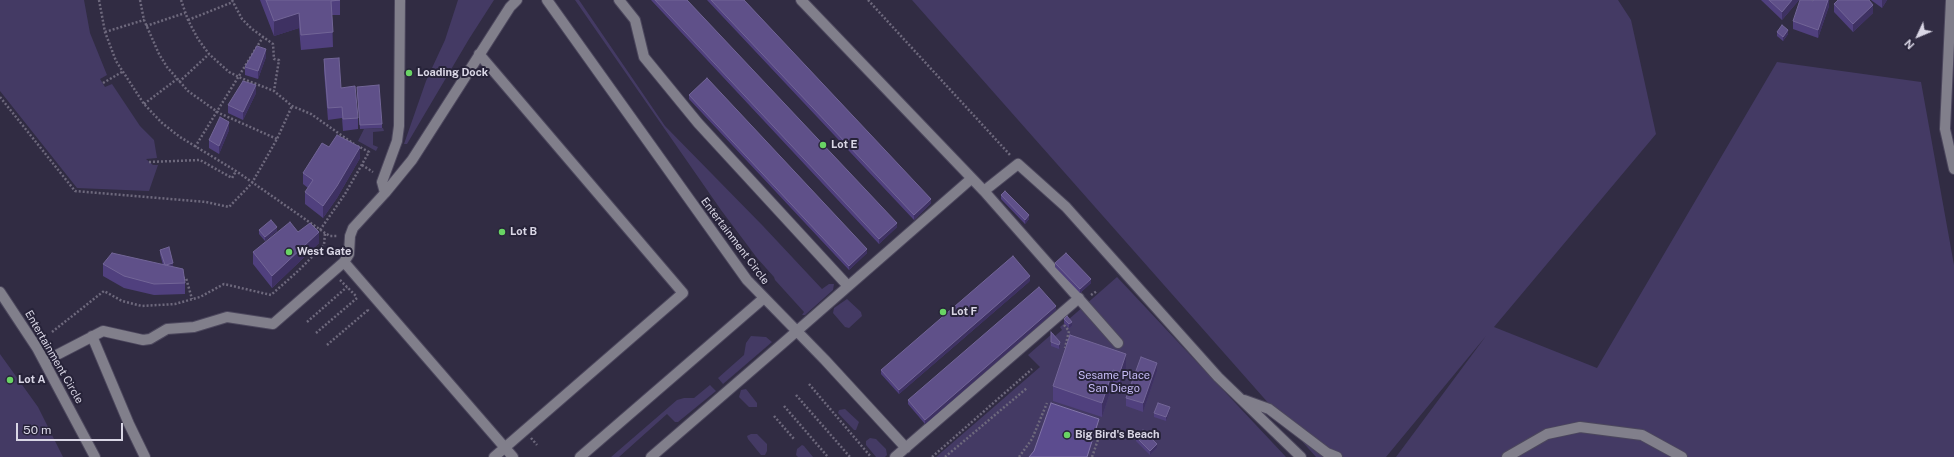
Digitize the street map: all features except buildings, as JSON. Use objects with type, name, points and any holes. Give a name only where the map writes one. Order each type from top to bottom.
[{"type":"street","points":[[386,193],[382,182],[398,141],[400,0]]},
{"type":"street","points":[[45,361],[92,336],[106,331],[147,339],[167,329],[194,327],[227,317],[273,324],[344,262],[348,254],[350,236],[353,228],[386,193],[418,150],[510,7],[517,0]]},
{"type":"street","name":"Entertainment Circle","points":[[547,0],[728,255],[764,298],[580,457]]},
{"type":"street","points":[[619,0],[635,20],[644,57],[698,123],[848,286]]},
{"type":"street","points":[[802,0],[984,191],[1118,343]]},
{"type":"street","points":[[1950,0],[1945,129],[1954,169]]},
{"type":"street","points":[[479,54],[682,293],[494,457]]},
{"type":"street","points":[[984,191],[1018,164],[1066,207],[1218,377],[1301,457]]},
{"type":"street","points":[[651,457],[971,179]]},
{"type":"street","points":[[344,262],[513,457]]},
{"type":"street","name":"Entertainment Circle","points":[[0,292],[45,361],[95,457]]},
{"type":"street","points":[[764,298],[825,360],[906,448]]},
{"type":"street","points":[[895,457],[1079,298]]},
{"type":"street","points":[[92,336],[129,424],[145,457]]},
{"type":"street","points":[[1239,398],[1269,409],[1327,453],[1337,457]]},
{"type":"street","points":[[1507,457],[1548,434],[1580,427],[1642,435],[1682,457]]},
{"type":"path","points":[[99,0],[105,32],[122,72],[144,104],[162,123],[195,147],[236,171],[320,230],[330,236],[337,236]]},
{"type":"path","points":[[140,0],[146,26],[159,54],[179,82],[215,111],[277,139]]},
{"type":"path","points":[[181,0],[188,20],[209,54],[237,77],[274,91],[292,106],[311,114],[369,152],[345,194],[320,230]]},
{"type":"path","points":[[868,0],[1018,164]]},
{"type":"path","points":[[188,20],[232,1],[242,19],[273,44],[274,60],[279,60],[274,91]]},
{"type":"path","points":[[146,26],[185,13]]},
{"type":"path","points":[[105,32],[144,20]]},
{"type":"path","points":[[195,147],[215,111],[263,37]]},
{"type":"path","points":[[179,82],[209,54]]},
{"type":"path","points":[[103,83],[122,72]]},
{"type":"path","points":[[144,104],[177,79]]},
{"type":"path","points":[[0,97],[74,191],[199,201],[230,207],[252,183],[277,139],[292,106]]},
{"type":"path","points":[[149,162],[200,160],[232,178],[236,171]]},
{"type":"path","points":[[362,165],[374,172]]},
{"type":"path","points":[[52,332],[104,291],[122,301],[142,306],[175,304],[200,297],[224,284],[270,295],[324,245],[325,233]]},
{"type":"path","points":[[176,276],[186,278],[192,299]]},
{"type":"path","points":[[329,276],[342,280],[361,302]]},
{"type":"path","points":[[307,322],[347,287]]},
{"type":"path","points":[[316,333],[357,298]]},
{"type":"path","points":[[327,345],[368,310],[364,306]]},
{"type":"path","points":[[1057,318],[1069,331],[1065,348]]},
{"type":"path","points":[[932,457],[1032,369]]},
{"type":"path","points":[[809,384],[871,457]]},
{"type":"path","points":[[945,457],[1027,388]]},
{"type":"path","points":[[796,395],[850,457]]},
{"type":"path","points":[[1018,457],[1032,439],[1047,403]]},
{"type":"path","points":[[784,406],[828,457]]},
{"type":"path","points":[[774,416],[794,439]]},
{"type":"path","points":[[1092,457],[1100,434]]},
{"type":"path","points":[[530,437],[537,446]]},
{"type":"green space","points":[[0,0],[84,0],[90,33],[107,75],[100,79],[105,87],[112,84],[140,126],[154,140],[157,158],[146,159],[153,165],[158,165],[149,191],[77,188],[0,91]]},
{"type":"green space","points":[[458,0],[494,0],[469,39],[407,144],[404,144],[426,81],[445,40]]},
{"type":"green space","points":[[575,0],[579,0],[665,126],[763,226],[822,289],[829,284],[834,284],[833,290],[805,315],[802,315],[804,312],[757,258],[721,210]]},
{"type":"green space","points":[[912,0],[1618,0],[1631,20],[1656,134],[1494,327],[1597,368],[1777,62],[1921,82],[1954,265],[1954,457],[1396,457],[1486,336],[1386,457],[1316,457]]},
{"type":"green space","points":[[383,128],[384,131],[373,132],[373,145],[378,147],[376,151],[358,141],[364,129]]},
{"type":"green space","name":"Sesame Place San Diego","points":[[1117,277],[1286,457],[936,457],[1040,367],[1028,355],[1053,333],[1055,336],[1062,330],[1060,327]]},
{"type":"green space","points":[[847,299],[861,312],[862,316],[849,328],[845,327],[833,313],[834,308]]},
{"type":"green space","points":[[751,336],[766,337],[772,342],[723,384],[718,378],[744,355],[746,343]]},
{"type":"green space","name":"Lot A","points":[[0,354],[38,407],[63,457],[0,457]]},
{"type":"green space","points":[[710,385],[716,391],[678,422],[675,422],[667,414],[619,457],[611,457],[677,400],[694,398]]},
{"type":"green space","points":[[746,389],[757,403],[757,407],[749,407],[739,397],[741,390]]},
{"type":"green space","points":[[845,409],[859,422],[856,430],[854,430],[838,413],[839,410]]},
{"type":"green space","points":[[757,434],[767,444],[767,451],[765,455],[761,455],[748,439],[747,436]]},
{"type":"green space","points":[[870,438],[876,439],[886,449],[887,455],[885,457],[876,457],[866,445],[866,441]]},
{"type":"green space","points":[[802,445],[813,457],[798,457],[796,455],[797,449]]},
{"type":"shaded area","name":"Big Bird's Beach","points":[[1051,403],[1099,419],[1087,457],[1029,457],[1034,451]]},
{"type":"place","name":"Loading Dock","points":[[409,73]]},
{"type":"place","name":"Lot E","points":[[823,145]]},
{"type":"place","name":"Lot B","points":[[502,232]]},
{"type":"place","name":"West Gate","points":[[289,252]]},
{"type":"place","name":"Lot F","points":[[943,312]]},
{"type":"place","name":"Lot A","points":[[10,380]]},
{"type":"place","name":"Big Bird's Beach","points":[[1067,435]]}]
